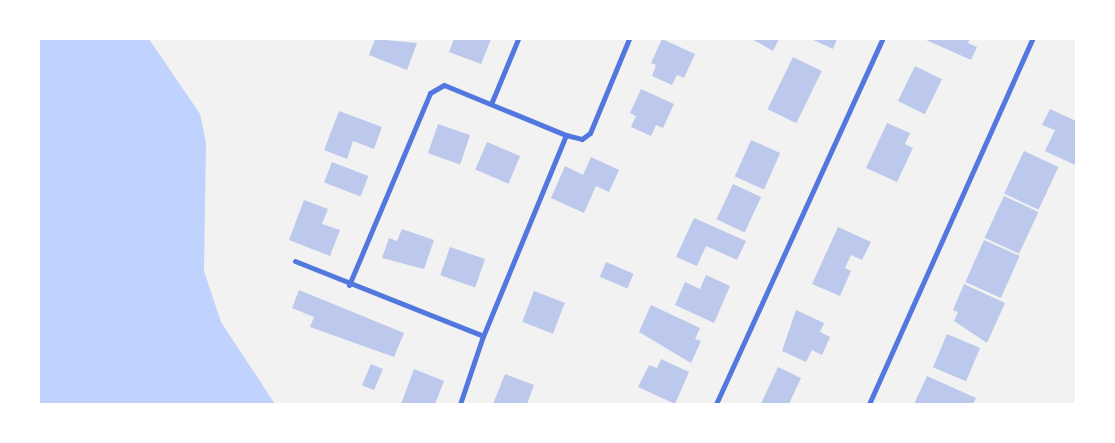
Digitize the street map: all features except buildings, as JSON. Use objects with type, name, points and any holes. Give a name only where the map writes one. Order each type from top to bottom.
[{"type":"street","points":[[491,104],[518,39]]},
{"type":"street","points":[[350,284],[430,93],[444,85],[566,135],[582,139],[590,133],[629,39]]},
{"type":"street","points":[[716,404],[882,39]]},
{"type":"street","points":[[869,404],[1032,39]]},
{"type":"street","points":[[460,404],[483,336],[566,135]]},
{"type":"street","points":[[295,261],[483,336]]},
{"type":"water","points":[[39,39],[149,39],[200,114],[206,142],[204,271],[221,322],[275,404],[39,404]]}]
